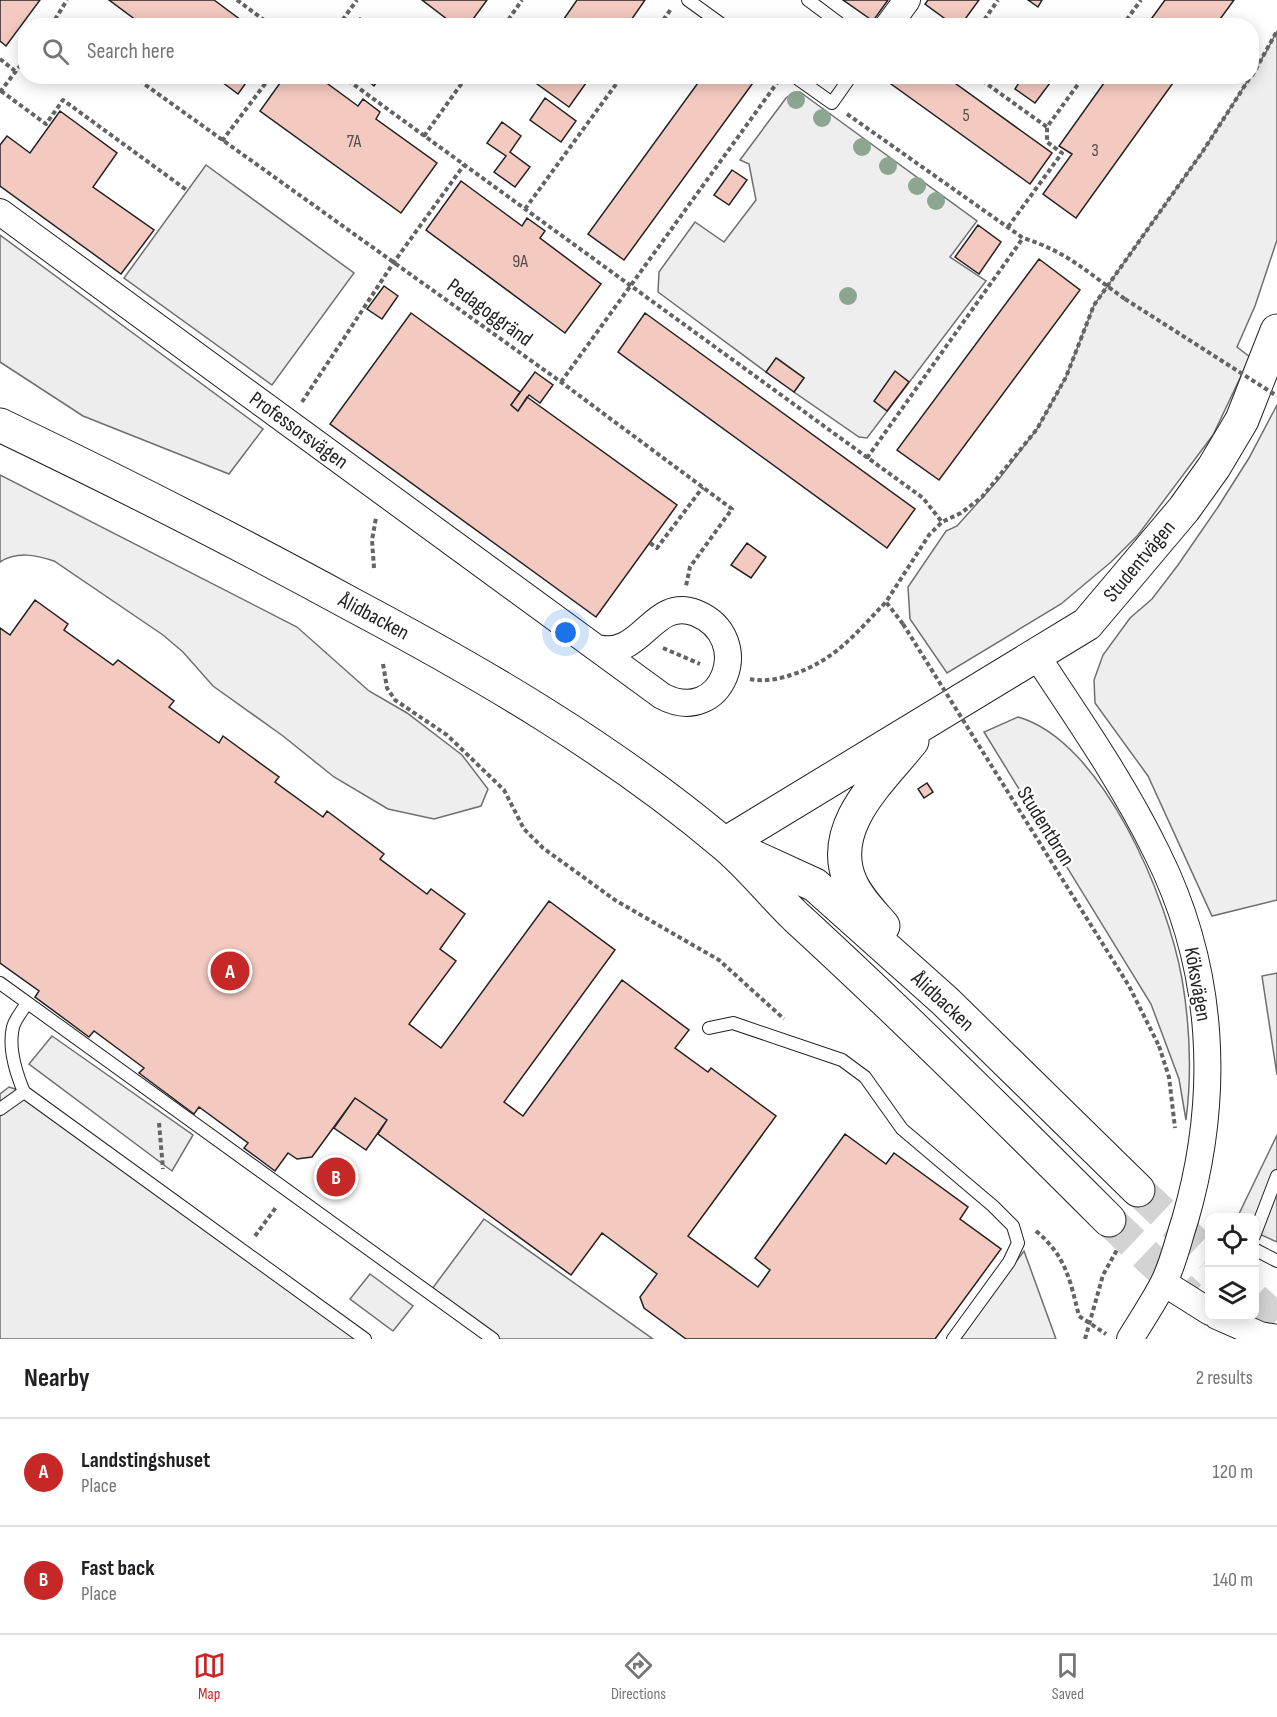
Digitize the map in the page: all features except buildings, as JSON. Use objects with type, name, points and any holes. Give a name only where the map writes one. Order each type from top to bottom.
[{"type":"main road","name":"Studentvägen","points":[[725,844],[1087,624],[1184,508],[1214,467],[1242,420],[1277,331]]},
{"type":"main road","name":"Ålidbacken","points":[[0,425],[264,556],[426,644],[557,722],[725,844],[787,908],[924,1034],[1109,1220]]},
{"type":"main road","name":"Studentvägen","points":[[926,723],[856,812],[847,829],[845,863],[849,881],[860,898],[945,1001]]},
{"type":"main road","name":"Ålidbacken","points":[[725,844],[815,885],[945,1001],[1138,1190]]},
{"type":"street","points":[[894,18],[907,0]]},
{"type":"street","name":"Professorsvägen","points":[[0,212],[662,696],[678,702],[697,702],[714,693],[726,674]]},
{"type":"street","points":[[598,648],[610,651],[621,649],[662,616],[683,610],[703,617],[724,639],[729,655],[726,674]]},
{"type":"street","name":"Köksvägen","points":[[1036,655],[1117,777],[1153,845],[1186,923],[1205,999],[1207,1091],[1204,1129],[1193,1193],[1164,1283],[1120,1338]]},
{"type":"street","points":[[1164,1283],[1205,1309]]},
{"type":"street","points":[[1227,1321],[1260,1335],[1277,1338]]},
{"type":"lane","points":[[688,0],[713,18]]},
{"type":"lane","points":[[808,0],[832,18]]},
{"type":"lane","points":[[805,84],[832,103],[845,84]]},
{"type":"lane","points":[[0,983],[493,1339]]},
{"type":"lane","points":[[27,1003],[13,1027],[12,1046],[16,1073],[24,1092],[365,1339]]},
{"type":"lane","points":[[709,1028],[733,1023],[760,1030],[823,1055],[842,1060],[865,1077],[902,1129],[993,1206],[1013,1226],[1018,1244],[1009,1262],[953,1339]]},
{"type":"lane","points":[[0,1109],[24,1092]]},
{"type":"lane","points":[[1259,1223],[1277,1176]]},
{"type":"lane","points":[[1259,1252],[1277,1261]]},
{"type":"path","points":[[56,18],[67,0]]},
{"type":"path","points":[[237,0],[261,18]]},
{"type":"path","points":[[344,18],[357,0]]},
{"type":"path","points":[[510,18],[522,0]]},
{"type":"path","points":[[665,18],[678,0]]},
{"type":"path","points":[[986,18],[998,0]]},
{"type":"path","points":[[1128,18],[1141,0]]},
{"type":"path","points":[[1259,62],[1277,31]]},
{"type":"path","points":[[0,59],[15,71]]},
{"type":"path","points":[[18,67],[1,92],[46,124],[63,100],[188,190]]},
{"type":"path","name":"Pedagoggränd","points":[[144,84],[561,382],[732,509],[690,567],[683,610]]},
{"type":"path","points":[[222,141],[265,84]]},
{"type":"path","points":[[353,84],[923,498],[942,522]]},
{"type":"path","points":[[424,136],[461,84]]},
{"type":"path","points":[[525,209],[616,84]]},
{"type":"path","points":[[561,382],[776,84]]},
{"type":"path","points":[[987,84],[1047,127]]},
{"type":"path","points":[[1008,227],[1062,153],[1047,142],[1047,127],[1078,84]]},
{"type":"path","points":[[638,637],[726,674],[756,681],[783,678],[807,670],[830,658],[851,641],[886,602],[929,535],[942,522],[962,513],[982,497],[1037,429],[1059,393],[1085,324],[1106,286],[1203,151],[1246,84]]},
{"type":"path","points":[[832,103],[1023,238],[1053,247],[1080,264],[1125,299],[1277,396]]},
{"type":"path","points":[[290,424],[304,396],[394,262],[464,165]]},
{"type":"path","points":[[867,458],[1023,238]]},
{"type":"path","points":[[650,543],[657,548],[703,487]]},
{"type":"path","points":[[374,568],[372,540],[382,490]]},
{"type":"path","name":"Studentbron","points":[[886,602],[903,624],[1129,986],[1159,1046]]},
{"type":"path","points":[[383,664],[387,688],[395,700],[447,735],[504,790],[524,829],[543,848],[615,900],[719,960],[823,1055]]},
{"type":"path","points":[[157,1096],[165,1194]]},
{"type":"path","points":[[244,1251],[287,1191]]},
{"type":"path","points":[[1013,1226],[1037,1231],[1057,1251],[1065,1265],[1079,1316],[1091,1326],[1120,1338]]},
{"type":"path","points":[[1085,1339],[1091,1326]]},
{"type":"shaded area","points":[[1277,31],[1277,240],[1255,306],[1237,347],[1250,357],[1213,435],[1138,535],[1111,562],[1061,604],[947,673],[910,619],[908,587],[946,531],[957,526],[999,479],[1037,429],[1066,377],[1094,305],[1203,151],[1246,84],[1259,84],[1259,63]]},
{"type":"shaded area","points":[[800,92],[977,221],[950,257],[986,281],[867,438],[859,437],[794,392],[804,378],[777,358],[766,372],[658,292],[659,272],[695,222],[724,242],[756,200],[749,164],[740,160],[786,98],[793,93]]},
{"type":"shaded area","points":[[206,165],[354,273],[272,385],[124,278]]},
{"type":"shaded area","points":[[0,235],[263,429],[229,474],[83,416],[0,362]]},
{"type":"shaded area","points":[[1277,405],[1277,900],[1212,916],[1148,776],[1095,703],[1094,680],[1103,655],[1130,618],[1152,599],[1218,507],[1249,458]]},
{"type":"shaded area","points":[[0,475],[297,627],[369,691],[407,713],[462,755],[488,789],[481,806],[434,819],[388,809],[334,777],[283,736],[213,686],[183,652],[163,635],[54,561],[20,555],[0,562]]},
{"type":"shaded area","points":[[1018,717],[1049,732],[1078,757],[1104,789],[1127,827],[1146,867],[1162,908],[1182,979],[1189,1050],[1186,1120],[1179,1079],[1151,1004],[984,732]]},
{"type":"shaded area","points":[[1277,973],[1277,1075],[1262,976]]},
{"type":"shaded area","points":[[52,1036],[193,1135],[172,1171],[29,1064]]},
{"type":"shaded area","points":[[9,1087],[24,1092],[365,1339],[0,1339],[0,1094]]},
{"type":"shaded area","points":[[1277,1135],[1277,1242],[1259,1234],[1259,1213],[1239,1213]]},
{"type":"shaded area","points":[[484,1219],[653,1339],[493,1339],[429,1293]]},
{"type":"shaded area","points":[[1024,1251],[1056,1339],[958,1339]]},
{"type":"shaded area","points":[[370,1274],[413,1306],[393,1331],[350,1299]]},
{"type":"tunnel","points":[[1138,1190],[1205,1252]]},
{"type":"tunnel","points":[[1109,1220],[1190,1297]]},
{"type":"tunnel","points":[[1259,1304],[1277,1320]]},
{"type":"place","name":"Landstingshuset","points":[[230,971]]},
{"type":"place","name":"Fast back","points":[[336,1177]]}]
